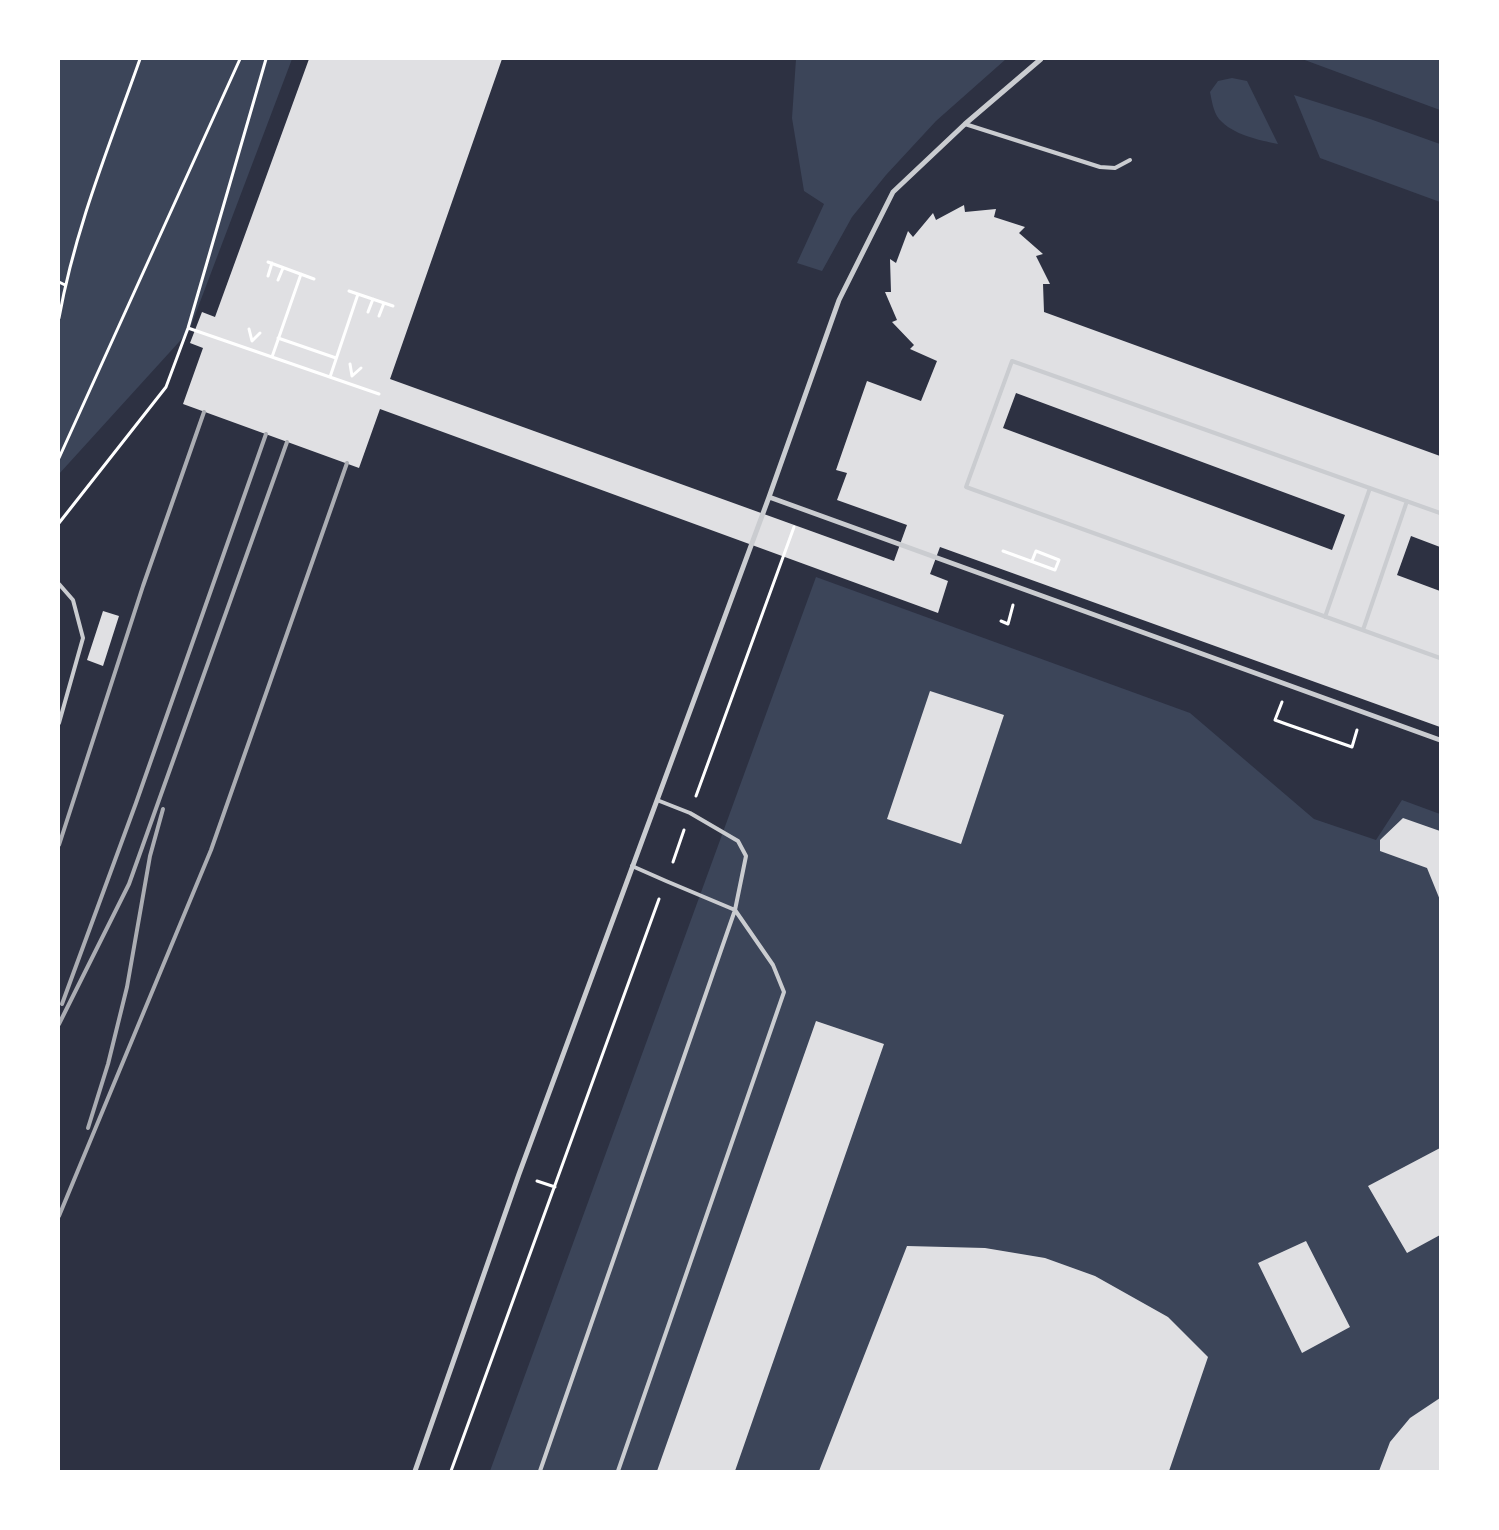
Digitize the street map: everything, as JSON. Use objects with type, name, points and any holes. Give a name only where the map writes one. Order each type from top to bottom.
[{"type":"street","points":[[414,1471],[519,1174],[769,497],[839,300],[893,192],[965,124],[1041,59]]},
{"type":"street","points":[[769,497],[1440,740]]},
{"type":"lane","points":[[965,124],[1100,166],[1115,168],[1130,160]]},
{"type":"lane","points":[[1440,513],[1012,360],[966,487],[1440,658]]},
{"type":"lane","points":[[1325,617],[1370,488]]},
{"type":"lane","points":[[1363,630],[1407,501]]},
{"type":"lane","points":[[59,584],[72,600],[83,638],[59,723]]},
{"type":"lane","points":[[540,1471],[735,910],[746,856],[738,841],[690,813],[657,800]]},
{"type":"lane","points":[[618,1471],[784,992],[772,965],[735,910],[632,866]]},
{"type":"path","points":[[59,318],[65,285],[90,197],[140,59]]},
{"type":"path","points":[[59,458],[240,59]]},
{"type":"path","points":[[59,524],[166,387],[188,328],[266,59]]},
{"type":"path","points":[[268,276],[270,263],[314,279]]},
{"type":"path","points":[[278,280],[283,268]]},
{"type":"path","points":[[272,357],[301,274]]},
{"type":"path","points":[[59,282],[65,285]]},
{"type":"path","points":[[349,290],[393,306]]},
{"type":"path","points":[[330,377],[358,294]]},
{"type":"path","points":[[368,312],[373,299]]},
{"type":"path","points":[[380,316],[384,303]]},
{"type":"path","points":[[188,328],[380,394]]},
{"type":"path","points":[[249,329],[252,340]]},
{"type":"path","points":[[248,350],[252,340],[260,333]]},
{"type":"path","points":[[278,338],[336,358]]},
{"type":"path","points":[[350,364],[352,376]]},
{"type":"path","points":[[349,384],[352,376],[361,368]]},
{"type":"path","points":[[451,1471],[800,508]]},
{"type":"path","points":[[1003,551],[1055,570],[1059,560],[1036,551],[1032,561]]},
{"type":"path","points":[[1286,724],[1343,744]]},
{"type":"shaded area","points":[[59,59],[292,59],[189,331],[59,474]]},
{"type":"shaded area","points":[[796,59],[1006,59],[936,121],[886,175],[852,217],[822,271],[797,263],[824,204],[804,191],[792,118]]},
{"type":"shaded area","points":[[1302,59],[1440,59],[1440,110]]},
{"type":"shaded area","points":[[1232,78],[1247,81],[1278,144],[1239,133],[1219,119],[1214,109],[1210,92],[1218,81]]},
{"type":"shaded area","points":[[1294,95],[1440,144],[1440,202],[1320,158]]},
{"type":"shaded area","points":[[816,577],[1190,713],[1314,819],[1376,840],[1402,800],[1440,814],[1440,1471],[490,1471]]},
{"type":"building","points":[[309,59],[502,59],[390,379],[894,561],[907,525],[837,500],[847,473],[836,470],[867,381],[921,401],[937,361],[910,349],[914,345],[892,322],[897,320],[885,292],[891,292],[890,259],[896,263],[908,231],[913,237],[933,213],[936,220],[964,205],[965,212],[996,209],[994,217],[1025,227],[1019,233],[1043,254],[1036,256],[1050,284],[1043,284],[1044,312],[1440,456],[1440,547],[1411,536],[1397,575],[1440,591],[1440,727],[940,547],[930,574],[948,581],[938,613],[380,409],[359,468],[183,404],[203,348],[190,343],[202,312],[215,317]],"holes":[[[1016,393],[1345,515],[1332,550],[1003,428]]]},
{"type":"building","points":[[103,611],[119,616],[103,666],[87,660]]},
{"type":"building","points":[[930,691],[1004,715],[961,844],[887,819]]},
{"type":"building","points":[[1403,818],[1440,831],[1440,900],[1427,868],[1380,851],[1380,840]]},
{"type":"building","points":[[816,1021],[884,1044],[735,1471],[657,1471]]},
{"type":"building","points":[[1440,1148],[1440,1235],[1407,1253],[1368,1186]]},
{"type":"building","points":[[1306,1241],[1350,1327],[1302,1353],[1258,1263]]},
{"type":"building","points":[[907,1246],[985,1248],[1045,1258],[1095,1276],[1168,1317],[1208,1357],[1169,1471],[819,1471]]},
{"type":"building","points":[[1440,1398],[1440,1471],[1379,1471],[1390,1442],[1410,1418]]},
{"type":"railway","points":[[59,845],[143,586],[204,412]]},
{"type":"railway","points":[[62,1004],[136,803],[266,434]]},
{"type":"railway","points":[[59,1024],[129,884],[287,442]]},
{"type":"railway","points":[[59,1216],[211,850],[347,463]]},
{"type":"railway","points":[[88,1128],[108,1064],[127,987],[150,856],[163,809]]}]
